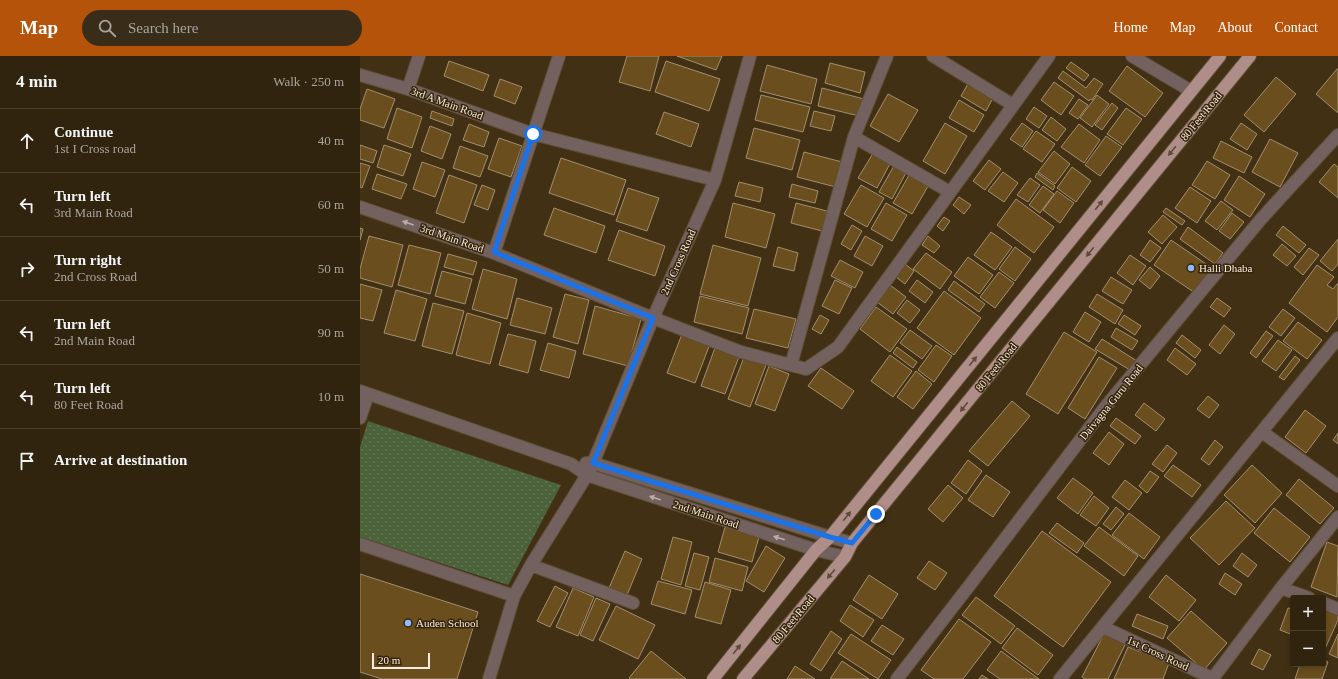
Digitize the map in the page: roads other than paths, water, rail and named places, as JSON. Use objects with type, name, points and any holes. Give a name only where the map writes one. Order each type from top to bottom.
[{"type":"main road","name":"80 Feet Road","points":[[713,679],[816,550],[830,537],[1220,56]]},
{"type":"main road","name":"80 Feet Road","points":[[743,679],[845,557],[852,543],[1250,56]]},
{"type":"street","points":[[408,89],[419,56]]},
{"type":"street","points":[[494,252],[558,56]]},
{"type":"street","name":"2nd Cross Road","points":[[514,596],[531,565],[593,463],[653,318],[714,180],[750,56]]},
{"type":"street","points":[[792,365],[854,137],[887,56]]},
{"type":"street","points":[[933,56],[1013,105]]},
{"type":"street","points":[[854,137],[950,192],[1049,56]]},
{"type":"street","points":[[1132,56],[1191,91]]},
{"type":"street","name":"3rd A Main Road","points":[[360,75],[408,89],[533,134],[714,180]]},
{"type":"street","name":"Daivagna Guru Road","points":[[896,679],[1106,406],[1260,219],[1338,135]]},
{"type":"street","name":"3rd Main Road","points":[[360,207],[494,252],[653,318],[741,352],[806,369],[838,347],[950,192]]},
{"type":"street","points":[[1060,679],[1338,338]]},
{"type":"street","points":[[360,418],[364,392]]},
{"type":"street","name":"2nd Main Road","points":[[364,392],[571,464],[587,475],[816,550],[845,557]]},
{"type":"street","points":[[1262,432],[1338,486]]},
{"type":"street","name":"2nd Main Road","points":[[571,464],[593,463],[852,543]]},
{"type":"street","points":[[1214,679],[1281,588],[1338,517]]},
{"type":"street","points":[[360,544],[514,596],[489,679]]},
{"type":"street","points":[[531,565],[633,603]]},
{"type":"street","points":[[1281,588],[1301,595]]},
{"type":"street","points":[[1326,604],[1338,609]]},
{"type":"street","name":"1st Cross Road","points":[[1103,627],[1214,679]]},
{"type":"place","name":"Halli Dhaba","points":[[1191,268]]},
{"type":"place","name":"Auden School","points":[[408,623]]}]
